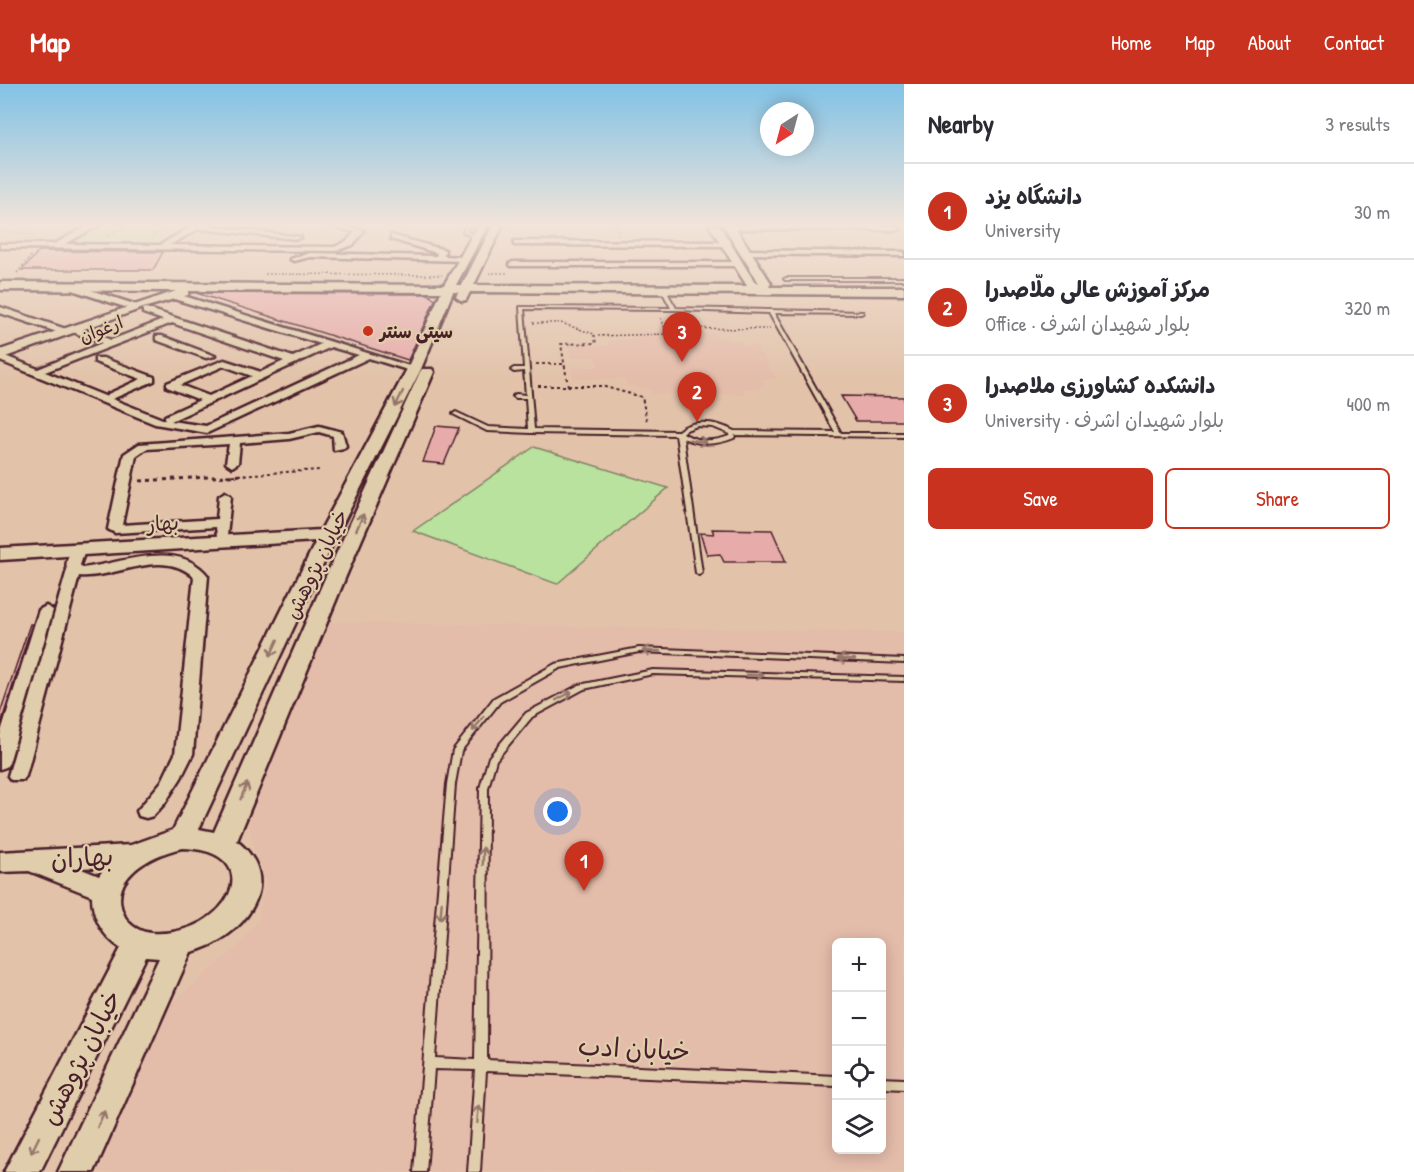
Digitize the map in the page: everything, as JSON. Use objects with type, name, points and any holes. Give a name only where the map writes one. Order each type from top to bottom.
[{"type":"main road","points":[[456,297],[462,276]]},
{"type":"main road","points":[[456,297],[470,276]]},
{"type":"main road","points":[[744,276],[749,283]]},
{"type":"main road","points":[[758,276],[764,286]]},
{"type":"main road","points":[[0,283],[95,284],[456,297],[749,283],[764,286],[814,281],[904,281]]},
{"type":"main road","points":[[95,284],[170,291],[200,288],[390,288],[456,297],[515,288],[663,289],[764,286],[904,291]]},
{"type":"main road","points":[[0,356],[69,330],[140,308],[170,291]]},
{"type":"main road","name":"خیابان پژوهش","points":[[182,838],[328,535],[414,369],[456,297]]},
{"type":"main road","name":"خیابان پژوهش","points":[[222,845],[456,297]]},
{"type":"main road","name":"بهار","points":[[0,554],[78,551],[222,532],[328,535]]},
{"type":"main road","points":[[182,838],[203,839],[222,845],[235,854],[243,867],[247,882],[244,897],[235,913],[220,927],[201,938],[180,945],[151,946],[138,943],[114,927],[106,910],[107,890],[113,877],[135,855],[157,844],[182,838]]},
{"type":"main road","name":"بهاران","points":[[0,861],[135,855]]},
{"type":"main road","points":[[28,860],[107,890]]},
{"type":"main road","name":"خیابان پژوهش","points":[[22,1172],[138,943]]},
{"type":"main road","name":"خیابان پژوهش","points":[[76,1172],[180,945]]},
{"type":"street","points":[[78,289],[292,360]]},
{"type":"street","points":[[170,291],[414,369]]},
{"type":"street","points":[[0,309],[111,343]]},
{"type":"street","name":"ارغوان","points":[[43,369],[171,320]]},
{"type":"street","points":[[183,347],[213,334]]},
{"type":"street","points":[[159,338],[210,356]]},
{"type":"street","points":[[169,418],[331,344]]},
{"type":"street","points":[[30,369],[33,373],[159,422],[180,428],[207,430],[368,355]]},
{"type":"street","points":[[0,356],[30,369],[43,369],[169,418],[180,428]]},
{"type":"street","points":[[99,360],[150,379],[112,396]]},
{"type":"street","points":[[208,399],[171,386],[224,363],[260,375]]},
{"type":"street","points":[[225,496],[222,532],[115,529],[129,457],[138,448],[289,436],[322,429],[338,434],[340,446],[338,448]]},
{"type":"street","points":[[231,469],[235,440]]},
{"type":"street","points":[[16,776],[78,551]]},
{"type":"street","points":[[74,570],[89,572],[156,560],[178,563],[194,569],[201,576],[184,754],[173,781],[163,796],[146,811]]},
{"type":"street","points":[[0,763],[46,610]]},
{"type":"lane","points":[[786,279],[814,281]]},
{"type":"lane","points":[[663,289],[674,309]]},
{"type":"lane","points":[[531,430],[522,308],[713,309],[861,313]]},
{"type":"lane","points":[[771,312],[839,434]]},
{"type":"lane","points":[[514,370],[526,367]]},
{"type":"lane","points":[[516,396],[528,397]]},
{"type":"lane","points":[[456,414],[487,429],[679,433],[689,439],[712,442],[724,441],[732,437],[733,433]]},
{"type":"lane","points":[[679,433],[686,427],[702,425],[717,426],[733,433],[904,435]]},
{"type":"lane","points":[[679,433],[699,573]]},
{"type":"lane","points":[[420,1172],[451,784],[457,750],[497,700],[558,666],[639,651],[904,661]]},
{"type":"lane","points":[[474,1172],[481,1063],[484,788],[492,759],[529,715],[582,687],[653,672],[904,679]]},
{"type":"lane","name":"خیابان ادب","points":[[428,1063],[481,1063],[832,1081]]},
{"type":"lane","points":[[886,1083],[904,1084]]},
{"type":"path","points":[[523,323],[561,323],[594,334],[667,334],[657,309]]},
{"type":"path","points":[[665,328],[781,329]]},
{"type":"path","points":[[568,386],[561,344],[596,343],[594,334]]},
{"type":"path","points":[[526,367],[564,364]]},
{"type":"path","points":[[528,386],[601,386],[642,397],[650,433]]},
{"type":"path","points":[[692,397],[702,425]]},
{"type":"path","points":[[124,482],[231,469],[320,470]]},
{"type":"path","points":[[225,496],[231,469]]},
{"type":"shaded area","points":[[660,331],[715,334],[717,338],[739,341],[743,346],[756,346],[777,379],[761,379],[764,384],[759,389],[744,389],[746,395],[653,394],[652,390],[627,386],[625,379],[573,379],[571,367],[599,367],[596,357],[571,357],[569,346],[610,346],[609,341],[637,338],[636,334],[661,334]]},
{"type":"shaded area","points":[[327,622],[904,632],[904,1172],[85,1172],[164,1010],[239,945],[257,922],[266,881],[251,839],[249,820],[251,802],[268,754]]},
{"type":"green space","points":[[534,447],[668,488],[557,584],[413,531]]},
{"type":"building","name":"سیتی سنتر","points":[[196,293],[428,294],[435,300],[408,360]]},
{"type":"building","points":[[841,396],[904,397],[904,421],[856,421]]},
{"type":"building","points":[[436,426],[459,428],[444,464],[423,462]]},
{"type":"building","points":[[712,529],[772,530],[786,562],[724,562],[720,554],[707,555],[700,533],[714,534]]},
{"type":"building","points":[[30,624],[32,624],[0,727],[0,713]]},
{"type":"place","name":"سیتی سنتر","points":[[368,331]]},
{"type":"place","name":"دانشکده کشاورزی ملاصدرا","points":[[682,362]]},
{"type":"place","name":"مرکز آموزش عالی ملّاصدرا","points":[[697,422]]},
{"type":"place","name":"دانشگاه یزد","points":[[584,891]]}]
